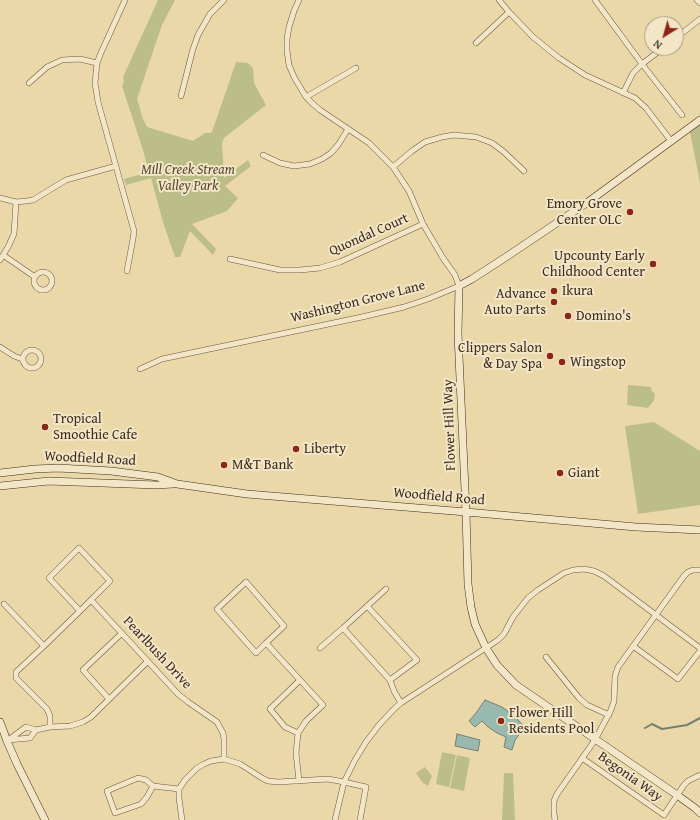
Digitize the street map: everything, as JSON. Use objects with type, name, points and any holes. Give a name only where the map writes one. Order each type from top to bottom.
[{"type":"main road","name":"Washington Grove Lane","points":[[459,286],[506,257],[588,202],[700,120]]},
{"type":"main road","name":"Flower Hill Way","points":[[459,286],[458,334],[468,584],[475,624],[486,648],[497,665],[516,685],[677,795],[700,813]]},
{"type":"main road","name":"Woodfield Road","points":[[0,473],[34,469],[82,469],[158,477],[177,484]]},
{"type":"main road","name":"Woodfield Road","points":[[0,486],[49,481],[156,485],[177,484],[247,494],[636,527],[700,530]]},
{"type":"main road","points":[[0,722],[7,741],[45,820]]},
{"type":"street","points":[[125,0],[97,63],[95,83],[98,102],[134,231],[134,239],[127,271]]},
{"type":"street","points":[[181,96],[198,35],[210,14],[224,0]]},
{"type":"street","points":[[298,0],[289,27],[287,39],[287,51],[294,77],[306,96],[320,110],[369,143],[393,167],[409,191],[423,224],[455,276],[459,286]]},
{"type":"street","points":[[499,0],[533,37],[559,58],[585,74],[635,98],[646,108],[671,141]]},
{"type":"street","points":[[595,0],[682,115]]},
{"type":"street","points":[[697,0],[700,3]]},
{"type":"street","points":[[476,43],[509,12]]},
{"type":"street","points":[[684,32],[700,19]]},
{"type":"street","points":[[624,93],[627,84],[634,74],[642,64],[652,56]]},
{"type":"street","points":[[29,83],[47,67],[62,60],[80,58],[97,63]]},
{"type":"street","points":[[306,96],[356,68]]},
{"type":"street","points":[[263,155],[280,163],[294,166],[310,164],[331,153],[348,129]]},
{"type":"street","points":[[393,167],[425,142],[442,136],[454,135],[476,137],[492,143],[524,171]]},
{"type":"street","points":[[0,198],[16,202],[26,202],[33,200],[66,180],[116,166]]},
{"type":"street","points":[[16,202],[14,234],[2,258],[34,277]]},
{"type":"street","name":"Quondal Court","points":[[230,258],[280,270],[320,268],[340,262],[423,224]]},
{"type":"street","name":"Washington Grove Lane","points":[[140,369],[162,359],[404,307],[459,286]]},
{"type":"street","points":[[0,347],[22,359]]},
{"type":"street","points":[[50,727],[50,716],[47,709],[16,678],[15,675],[16,672],[44,646],[80,611],[110,581],[79,548],[49,578],[80,611]]},
{"type":"street","points":[[335,820],[344,782],[366,742],[379,725],[401,703],[498,640],[504,634],[513,617],[528,598],[564,573],[584,569],[594,571],[604,576],[700,649],[678,680],[634,646]]},
{"type":"street","points":[[555,820],[554,800],[557,794],[595,740],[609,715],[613,705],[616,673],[618,667],[684,576],[693,570],[700,570]]},
{"type":"street","points":[[246,582],[284,626],[266,643],[256,653],[217,609],[246,582]]},
{"type":"street","points":[[320,648],[386,589]]},
{"type":"street","name":"Pearlbush Drive","points":[[91,600],[178,694],[218,722],[224,739],[224,759]]},
{"type":"street","points":[[4,604],[44,646]]},
{"type":"street","points":[[367,606],[417,660],[390,680]]},
{"type":"street","points":[[343,628],[390,680],[401,703]]},
{"type":"street","points":[[109,698],[82,670],[122,633]]},
{"type":"street","points":[[266,643],[323,705],[306,721],[298,733],[296,753],[299,781]]},
{"type":"street","points":[[546,657],[587,705],[609,715]]},
{"type":"street","points":[[7,741],[26,726],[36,730],[50,727],[70,726],[83,722],[91,717],[148,661]]},
{"type":"street","points":[[298,733],[285,727],[270,709],[300,680]]},
{"type":"street","points":[[7,741],[30,738],[36,730]]},
{"type":"street","name":"Begonia Way","points":[[582,758],[664,815],[677,795]]},
{"type":"street","points":[[182,820],[179,789],[185,780],[197,768],[211,761],[224,759],[240,764],[268,781],[278,782],[328,779],[366,787],[360,820]]},
{"type":"street","points":[[677,795],[688,781],[700,775]]},
{"type":"street","points":[[153,786],[147,797],[140,804],[115,813],[107,791],[138,778],[146,780],[153,786],[179,789]]},
{"type":"green space","name":"Mill Creek Stream Valley Park","points":[[158,0],[175,0],[162,25],[137,99],[147,127],[193,141],[205,133],[212,132],[236,62],[248,63],[253,68],[254,83],[266,105],[224,138],[222,143],[224,178],[248,160],[251,166],[225,186],[238,198],[227,211],[192,224],[216,249],[213,255],[190,231],[180,257],[175,257],[163,222],[151,178],[126,185],[124,179],[149,172],[122,86],[124,81],[123,77]]},
{"type":"green space","points":[[700,124],[700,183],[690,132]]},
{"type":"green space","points":[[628,385],[651,387],[652,392],[655,393],[654,400],[648,408],[627,405]]},
{"type":"green space","points":[[654,422],[700,451],[700,505],[638,514],[625,426]]},
{"type":"green space","points":[[442,752],[456,755],[449,787],[436,784]]},
{"type":"green space","points":[[457,755],[470,758],[464,791],[450,788]]},
{"type":"green space","points":[[425,767],[432,776],[428,786],[422,782],[416,773]]},
{"type":"green space","points":[[504,773],[513,773],[515,820],[502,820]]},
{"type":"water","points":[[485,700],[502,707],[512,714],[525,727],[515,740],[512,750],[504,747],[506,737],[488,727],[482,721],[475,727],[469,721]]},
{"type":"water","points":[[457,734],[480,740],[478,751],[455,746]]},
{"type":"waterway","points":[[645,728],[652,724],[662,729],[687,725],[700,718]]},
{"type":"place","name":"Emory Grove Center OLC","points":[[630,212]]},
{"type":"place","name":"Upcounty Early Childhood Center","points":[[653,264]]},
{"type":"place","name":"Ikura","points":[[554,291]]},
{"type":"place","name":"Advance Auto Parts","points":[[554,302]]},
{"type":"place","name":"Domino's","points":[[568,316]]},
{"type":"place","name":"Clippers Salon & Day Spa","points":[[550,356]]},
{"type":"place","name":"Wingstop","points":[[562,362]]},
{"type":"place","name":"Tropical Smoothie Cafe","points":[[45,427]]},
{"type":"place","name":"Liberty","points":[[296,449]]},
{"type":"place","name":"M&T Bank","points":[[224,465]]},
{"type":"place","name":"Giant","points":[[560,473]]},
{"type":"place","name":"Flower Hill Residents Pool","points":[[501,721]]}]
